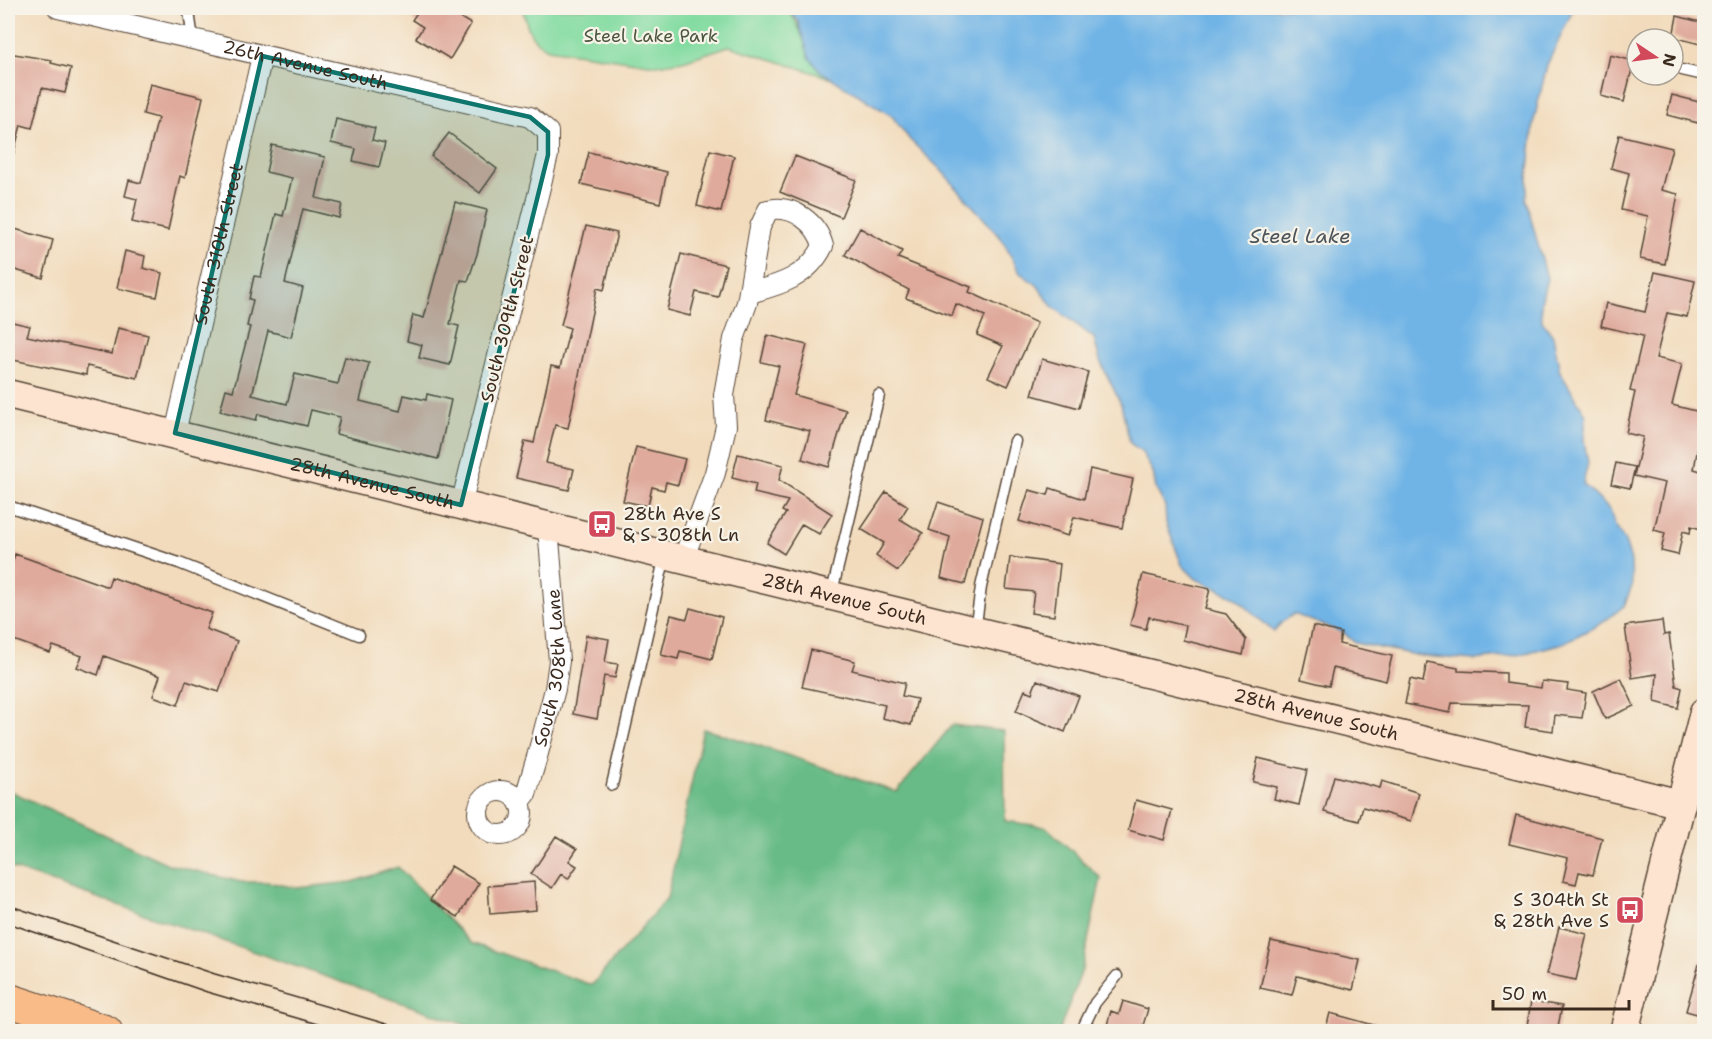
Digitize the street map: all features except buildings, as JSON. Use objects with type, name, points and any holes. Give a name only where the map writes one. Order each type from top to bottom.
[{"type":"highway","points":[[8,1000],[106,1032]]},
{"type":"street","name":"26th Avenue South","points":[[72,9],[262,56],[530,117],[548,132]]},
{"type":"street","name":"South 310th Street","points":[[175,433],[262,56]]},
{"type":"street","name":"South 309th Street","points":[[461,505],[548,155],[548,132]]},
{"type":"street","points":[[674,558],[715,473],[726,426],[724,395],[730,362],[749,293],[760,227],[768,210],[778,208],[811,221],[820,233],[823,246],[818,258],[803,272],[783,284],[749,293]]},
{"type":"street","name":"28th Avenue South","points":[[8,394],[175,433],[548,527],[1681,804]]},
{"type":"street","name":"South 308th Lane","points":[[519,803],[526,794],[537,757],[555,689],[559,661],[548,527]]},
{"type":"street","points":[[1624,1032],[1704,712]]},
{"type":"lane","points":[[186,8],[189,12],[193,39]]},
{"type":"lane","points":[[1685,71],[1704,75]]},
{"type":"lane","points":[[831,596],[879,395]]},
{"type":"lane","points":[[975,632],[981,587],[1016,441]]},
{"type":"lane","points":[[8,506],[179,563],[359,635]]},
{"type":"lane","points":[[612,785],[674,558]]},
{"type":"lane","points":[[1081,1032],[1095,1003],[1117,976]]},
{"type":"highlighted area","points":[[262,56],[530,117],[548,132],[548,155],[461,505],[175,433]]},
{"type":"green space","name":"Steel Lake Park","points":[[522,8],[787,8],[815,63],[834,79],[729,46],[683,61],[656,65],[548,49],[532,36]]},
{"type":"green space","points":[[952,725],[1004,731],[1005,821],[1046,827],[1101,878],[1082,970],[1059,1031],[483,1031],[8,867],[8,790],[168,864],[241,882],[267,882],[297,888],[352,882],[398,867],[471,943],[592,985],[667,898],[703,729],[752,743],[897,792]]},
{"type":"water","name":"Steel Lake","points":[[787,8],[1574,8],[1547,65],[1534,120],[1526,200],[1547,278],[1541,303],[1542,321],[1553,336],[1560,372],[1586,415],[1584,440],[1588,463],[1583,484],[1610,510],[1614,524],[1625,541],[1631,561],[1632,586],[1624,606],[1602,623],[1563,643],[1518,655],[1475,660],[1421,656],[1355,643],[1344,633],[1294,614],[1282,622],[1274,632],[1235,597],[1196,579],[1182,565],[1166,523],[1165,506],[1156,489],[1153,472],[1141,451],[1130,443],[1121,404],[1100,361],[1094,338],[1052,306],[1037,285],[1020,273],[1001,238],[940,169],[910,140],[892,116],[820,71],[809,57],[798,21]]},
{"type":"tram line","points":[[8,905],[215,974],[414,1032]]},
{"type":"tram line","points":[[8,923],[207,992],[345,1032]]},
{"type":"place","name":"28th Ave S & S 308th Ln","points":[[602,524]]},
{"type":"place","name":"S 304th St & 28th Ave S","points":[[1630,910]]}]
